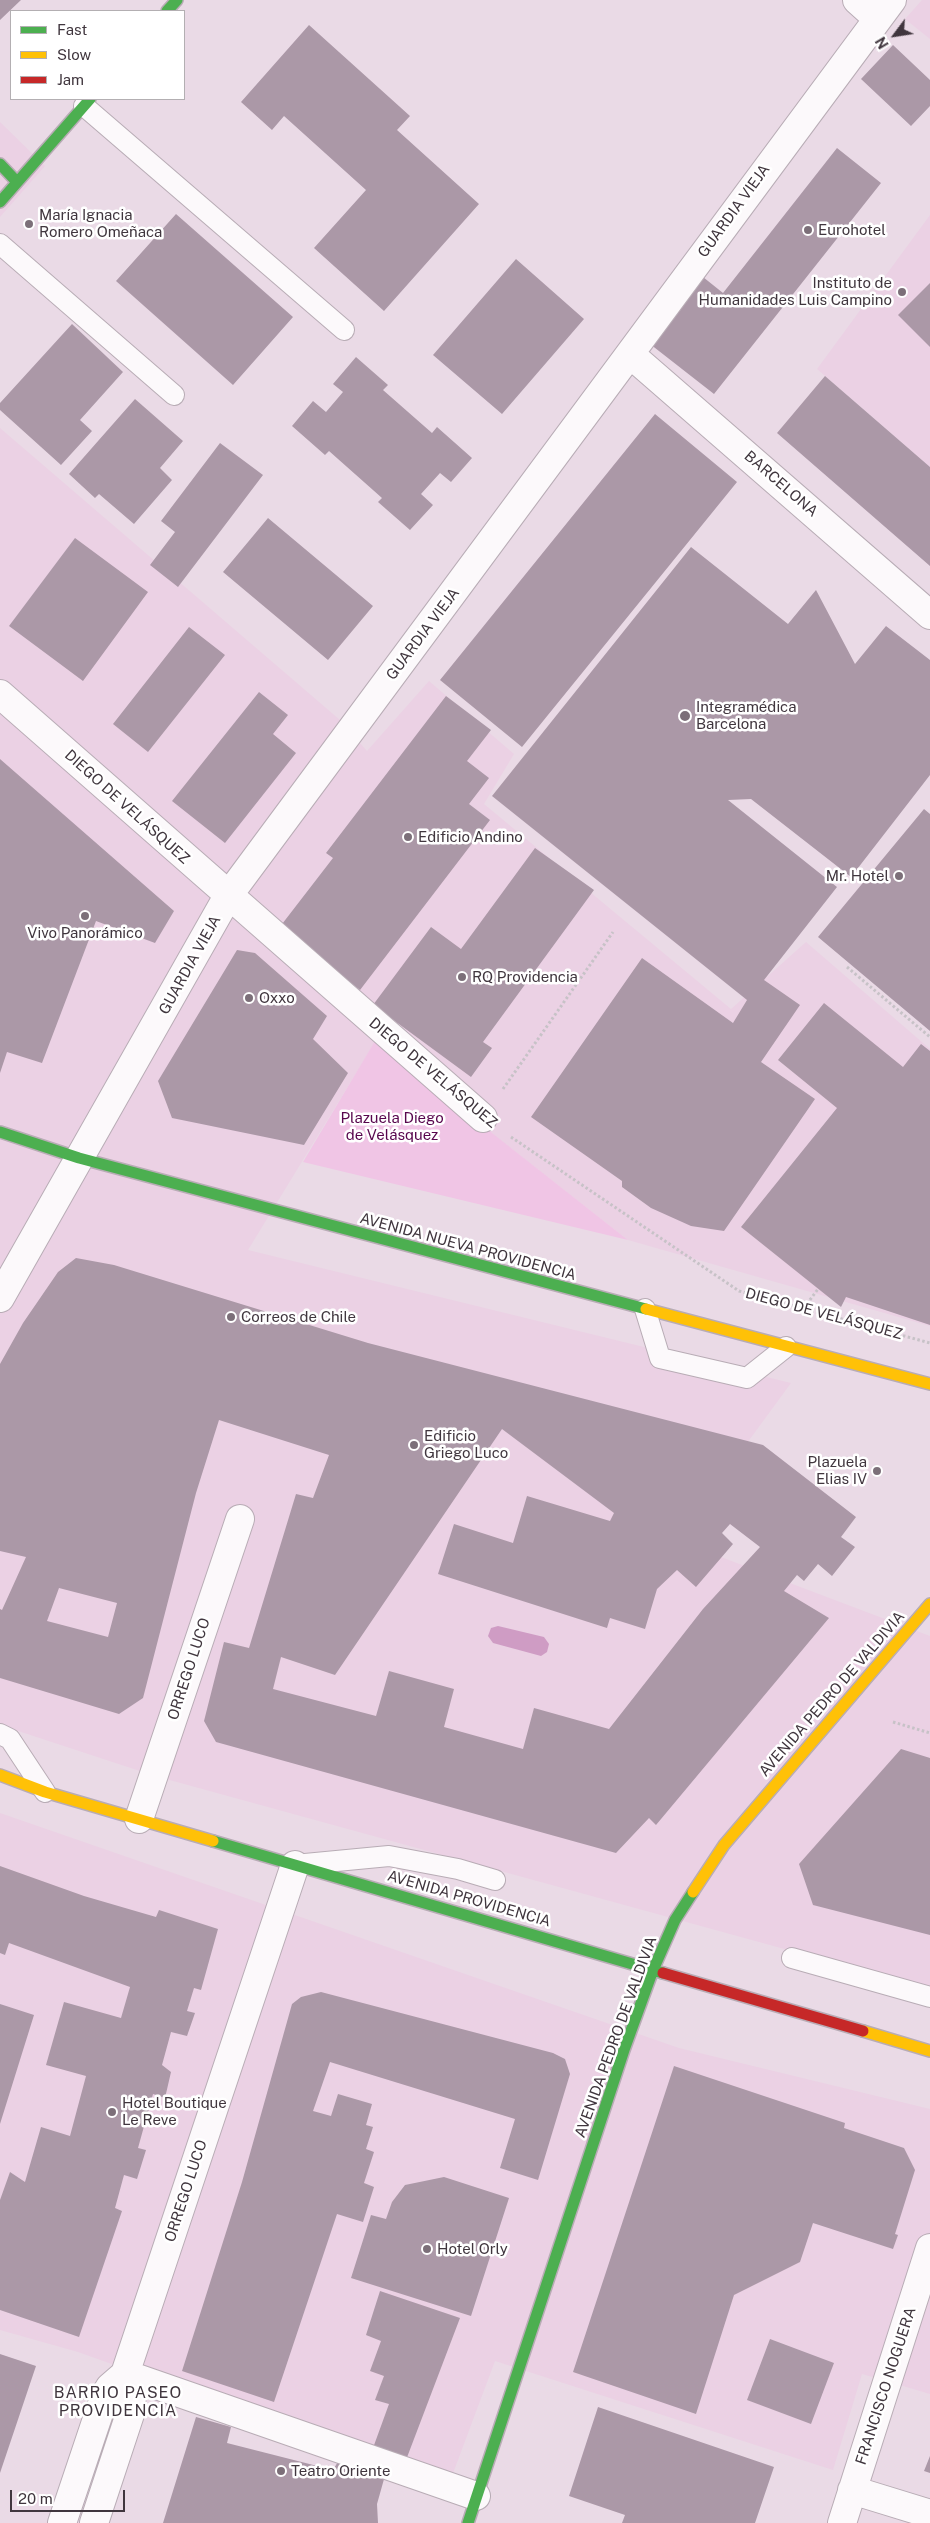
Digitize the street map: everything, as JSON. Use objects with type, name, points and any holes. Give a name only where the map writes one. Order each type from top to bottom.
[{"type":"main road","points":[[168,10],[177,0]]},
{"type":"main road","points":[[4,182],[87,102]]},
{"type":"main road","name":"AVENIDA NUEVA PROVIDENCIA","points":[[0,1132],[79,1158],[930,1384]]},
{"type":"main road","name":"AVENIDA PEDRO DE VALDIVIA","points":[[468,2523],[652,1970],[676,1920],[724,1844],[930,1604]]},
{"type":"main road","name":"AVENIDA PROVIDENCIA","points":[[0,1775],[45,1792],[139,1820],[588,1949],[652,1970],[930,2051]]},
{"type":"street","points":[[857,0],[884,9]]},
{"type":"street","name":"GUARDIA VIEJA","points":[[0,1298],[228,896],[884,9]]},
{"type":"street","name":"BARCELONA","points":[[630,354],[930,615]]},
{"type":"street","name":"DIEGO DE VELÁSQUEZ","points":[[0,694],[483,1118]]},
{"type":"street","name":"ORREGO LUCO","points":[[139,1820],[240,1518]]},
{"type":"street","name":"ORREGO LUCO","points":[[62,2523],[105,2395],[110,2387],[125,2374],[295,1865]]},
{"type":"street","name":"FRANCISCO NOGUERA","points":[[842,2523],[930,2248]]},
{"type":"street","points":[[125,2374],[476,2496]]},
{"type":"street","points":[[94,2523],[130,2414],[132,2395],[125,2374]]},
{"type":"street","points":[[852,2490],[930,2514]]},
{"type":"lane","points":[[87,102],[344,330]]},
{"type":"lane","points":[[0,244],[174,396]]},
{"type":"lane","points":[[645,1309],[660,1358],[747,1378],[786,1347]]},
{"type":"lane","points":[[0,1734],[10,1739],[45,1792]]},
{"type":"lane","points":[[295,1865],[390,1856],[458,1869],[495,1880]]},
{"type":"lane","points":[[792,1958],[930,1997]]},
{"type":"path","points":[[483,1118],[612,932]]},
{"type":"path","points":[[847,967],[930,1037]]},
{"type":"path","name":"DIEGO DE VELÁSQUEZ","points":[[483,1118],[739,1292],[930,1343]]},
{"type":"path","points":[[804,1308],[818,1289]]},
{"type":"path","points":[[893,1722],[930,1733]]},
{"type":"shaded area","points":[[922,0],[930,0],[930,39],[905,19]]},
{"type":"shaded area","points":[[0,122],[45,166],[0,217]]},
{"type":"shaded area","name":"Instituto de Humanidades Luis Campino","points":[[930,215],[930,467],[817,369]]},
{"type":"shaded area","points":[[0,428],[340,720],[367,751],[429,681],[514,754],[484,804],[731,1009],[806,942],[930,1049],[930,1326],[628,1240],[375,1042],[248,1250],[791,1383],[676,1540],[930,1636],[930,1989],[155,1776],[0,1725]]},
{"type":"shaded area","points":[[498,1626],[544,1637],[549,1644],[547,1652],[541,1656],[493,1643],[488,1636],[491,1628]]},
{"type":"shaded area","points":[[0,1813],[679,2048],[930,2109],[930,2394],[862,2374],[833,2470],[495,2361],[449,2484],[78,2352],[0,2330]]},
{"type":"green space","name":"Plazuela Diego de Velásquez","points":[[375,1041],[628,1240],[303,1162]]},
{"type":"building","points":[[0,0],[21,0],[10,10],[0,20]]},
{"type":"building","points":[[309,25],[410,116],[397,130],[479,204],[384,311],[314,248],[366,190],[284,116],[272,130],[241,102]]},
{"type":"building","points":[[893,45],[930,80],[930,106],[911,126],[861,79]]},
{"type":"building","name":"Eurohotel","points":[[837,148],[881,183],[714,394],[650,344],[703,277],[723,293]]},
{"type":"building","points":[[176,214],[293,317],[233,385],[116,281]]},
{"type":"building","points":[[516,259],[584,319],[502,414],[433,355]]},
{"type":"building","points":[[930,283],[930,347],[898,315]]},
{"type":"building","points":[[72,324],[123,372],[80,420],[92,431],[61,465],[0,410],[0,403]]},
{"type":"building","points":[[356,357],[388,385],[383,390],[432,433],[437,427],[472,458],[451,482],[440,473],[421,494],[433,505],[410,530],[378,502],[382,498],[329,451],[325,455],[292,426],[313,401],[326,412],[343,392],[333,384]]},
{"type":"building","points":[[825,376],[930,467],[930,566],[777,433]]},
{"type":"building","points":[[135,399],[183,441],[160,468],[172,480],[134,524],[99,494],[95,498],[69,474]]},
{"type":"building","points":[[655,414],[737,482],[522,747],[440,680]]},
{"type":"building","points":[[220,443],[263,475],[178,587],[150,565],[175,532],[161,521]]},
{"type":"building","points":[[268,518],[373,606],[328,660],[223,572]]},
{"type":"building","points":[[75,538],[148,592],[83,681],[9,626]]},
{"type":"building","points":[[691,547],[788,624],[816,590],[855,664],[886,626],[930,660],[930,775],[851,877],[751,799],[728,800],[837,887],[764,980],[800,1005],[761,1062],[815,1099],[724,1231],[691,1226],[651,1208],[622,1187],[622,1181],[531,1117],[642,958],[733,1023],[747,1000],[492,796]]},
{"type":"building","points":[[189,627],[225,655],[148,752],[113,724]]},
{"type":"building","points":[[259,692],[288,715],[273,734],[296,753],[225,843],[172,801]]},
{"type":"building","name":"Edificio Andino","points":[[446,696],[491,730],[467,761],[489,778],[469,804],[490,820],[360,990],[279,928],[333,858],[326,853]]},
{"type":"building","name":"Vivo Panorámico","points":[[0,759],[174,911],[155,943],[96,921],[42,1063],[7,1052],[0,1073]]},
{"type":"building","name":"Mr. Hotel","points":[[924,809],[930,814],[930,1031],[818,937]]},
{"type":"building","name":"RQ Providencia","points":[[535,848],[594,890],[483,1042],[492,1048],[471,1077],[373,1005],[431,927],[461,949]]},
{"type":"building","points":[[237,950],[255,953],[327,1016],[313,1039],[348,1073],[304,1145],[172,1118],[158,1081]]},
{"type":"building","points":[[824,1003],[903,1067],[921,1044],[930,1051],[930,1325],[846,1297],[841,1307],[741,1227],[837,1108],[778,1060]]},
{"type":"building","points":[[76,1258],[114,1265],[368,1343],[763,1445],[856,1517],[841,1537],[855,1547],[832,1576],[818,1564],[804,1581],[797,1575],[784,1591],[829,1618],[656,1825],[649,1818],[616,1853],[216,1742],[204,1721],[224,1642],[249,1648],[296,1494],[313,1498],[329,1455],[219,1420],[196,1493],[143,1698],[119,1714],[0,1678],[0,1609],[2,1610],[26,1557],[0,1551],[0,1364],[23,1323],[58,1272]],"holes":[[[502,1429],[614,1513],[610,1521],[527,1496],[513,1543],[454,1524],[438,1574],[607,1628],[610,1618],[645,1629],[657,1589],[677,1570],[696,1587],[733,1544],[722,1533],[730,1524],[760,1547],[703,1609],[609,1729],[534,1708],[523,1749],[444,1727],[454,1689],[389,1671],[376,1716],[273,1689],[281,1657],[335,1675]],[[59,1588],[117,1603],[108,1637],[47,1621]]]},
{"type":"building","points":[[901,1749],[930,1758],[930,1935],[813,1905],[799,1864]]},
{"type":"building","points":[[0,1866],[84,1896],[156,1917],[159,1910],[218,1929],[201,1990],[194,1988],[187,2011],[195,2013],[187,2036],[171,2032],[162,2065],[171,2072],[165,2098],[153,2094],[138,2148],[146,2150],[137,2179],[124,2175],[115,2208],[122,2211],[79,2337],[0,2310],[0,2200],[10,2172],[25,2182],[41,2127],[70,2136],[86,2076],[46,2065],[64,2002],[121,2018],[130,1987],[9,1943],[5,1955],[0,1953]]},
{"type":"building","points":[[321,1992],[553,2053],[565,2059],[570,2074],[538,2180],[500,2168],[515,2119],[330,2062],[313,2111],[331,2116],[338,2094],[372,2104],[366,2125],[373,2127],[366,2149],[374,2152],[364,2183],[374,2187],[363,2222],[337,2214],[274,2402],[182,2371],[242,2182],[292,2004],[301,1997]]},
{"type":"building","points":[[0,2004],[34,2015],[0,2124]]},
{"type":"building","points":[[674,2066],[845,2123],[844,2128],[904,2148],[915,2170],[895,2234],[898,2235],[893,2249],[813,2223],[800,2262],[734,2295],[696,2414],[573,2372]]},
{"type":"building","name":"Hotel Orly","points":[[444,2177],[509,2198],[471,2316],[351,2278],[371,2215],[386,2219],[392,2202],[405,2185]]},
{"type":"building","points":[[380,2291],[460,2318],[406,2460],[373,2448],[389,2404],[375,2400],[384,2376],[370,2371],[381,2341],[366,2335]]},
{"type":"building","points":[[770,2339],[834,2363],[811,2424],[747,2400]]},
{"type":"building","points":[[0,2354],[36,2366],[0,2473]]},
{"type":"building","points":[[598,2407],[774,2467],[755,2523],[622,2523],[625,2515],[569,2496]]},
{"type":"building","name":"Teatro Oriente","points":[[196,2417],[231,2427],[227,2443],[333,2470],[342,2455],[386,2472],[377,2504],[378,2523],[163,2523]]},
{"type":"building","points":[[930,2456],[930,2473],[924,2471]]},
{"type":"traffic: fast","points":[[168,10],[177,0]]},
{"type":"traffic: fast","points":[[0,202],[89,100]]},
{"type":"traffic: fast","points":[[0,164],[17,182]]},
{"type":"traffic: fast","points":[[0,1132],[79,1158],[646,1309]]},
{"type":"traffic: fast","points":[[213,1841],[663,1973]]},
{"type":"traffic: fast","points":[[468,2523],[624,2050],[653,1970],[675,1920],[693,1892]]},
{"type":"traffic: slow","points":[[646,1309],[930,1384]]},
{"type":"traffic: slow","points":[[693,1892],[724,1845],[930,1604]]},
{"type":"traffic: slow","points":[[0,1775],[45,1792],[213,1841]]},
{"type":"traffic: slow","points":[[863,2031],[930,2051]]},
{"type":"traffic: jam","points":[[663,1973],[863,2031]]},
{"type":"place","name":"María Ignacia Romero Omeñaca","points":[[29,224]]},
{"type":"place","name":"Eurohotel","points":[[808,230]]},
{"type":"place","name":"Instituto de Humanidades Luis Campino","points":[[902,292]]},
{"type":"place","name":"Integramédica Barcelona","points":[[685,716]]},
{"type":"place","name":"Edificio Andino","points":[[408,837]]},
{"type":"place","name":"Mr. Hotel","points":[[899,876]]},
{"type":"place","name":"Vivo Panorámico","points":[[85,916]]},
{"type":"place","name":"RQ Providencia","points":[[462,977]]},
{"type":"place","name":"Oxxo","points":[[249,998]]},
{"type":"place","name":"Correos de Chile","points":[[231,1317]]},
{"type":"place","name":"Edificio Griego Luco","points":[[414,1445]]},
{"type":"place","name":"Plazuela Elias IV","points":[[877,1471]]},
{"type":"place","name":"Hotel Boutique Le Reve","points":[[112,2112]]},
{"type":"place","name":"Hotel Orly","points":[[427,2249]]},
{"type":"place","name":"Teatro Oriente","points":[[281,2471]]},
{"type":"district","name":"BARRIO PASEO PROVIDENCIA","points":[[118,2402]]}]
